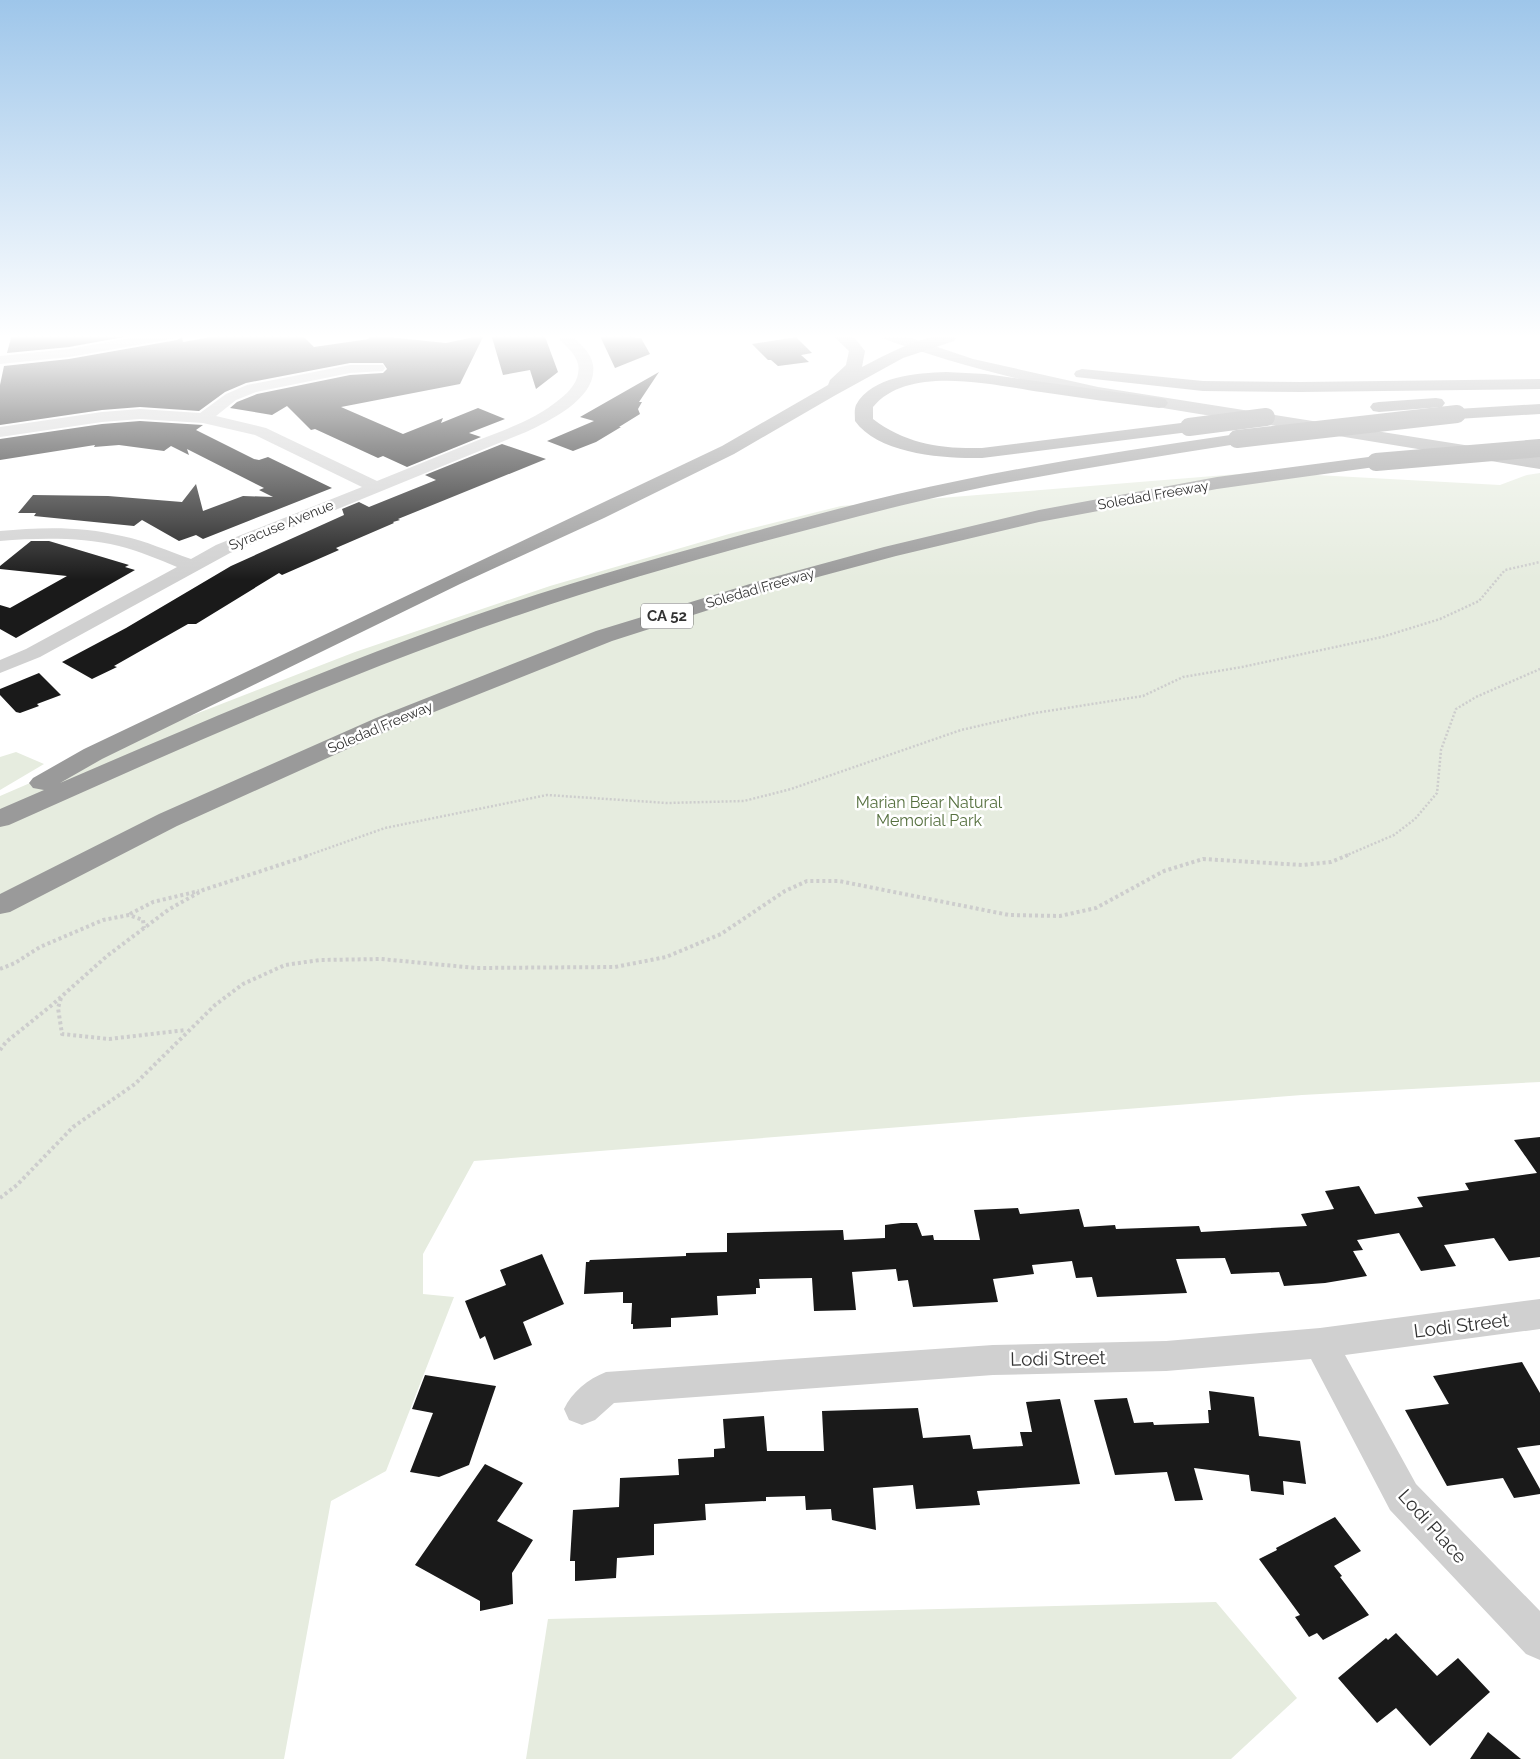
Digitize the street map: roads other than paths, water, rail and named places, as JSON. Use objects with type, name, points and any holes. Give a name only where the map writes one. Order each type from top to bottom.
[{"type":"highway","points":[[0,806],[102,750],[454,580],[597,514],[728,450],[786,416]]},
{"type":"highway","points":[[864,416],[864,421],[876,431],[894,441],[953,454],[1029,448],[1282,416]]},
{"type":"highway","points":[[0,818],[168,745],[366,663],[509,611],[666,562],[839,514],[958,486],[1086,462],[1237,439],[1439,416]]},
{"type":"highway","name":"Soledad Freeway","points":[[0,905],[168,820],[384,723],[604,636],[770,584],[891,551],[1040,516],[1218,483],[1376,462],[1540,448]]},
{"type":"main road","points":[[1241,416],[1540,463]]},
{"type":"main road","points":[[1328,416],[1540,448]]},
{"type":"street","points":[[0,432],[114,416]]},
{"type":"street","points":[[173,416],[203,418],[260,431],[376,487]]},
{"type":"street","name":"Syracuse Avenue","points":[[0,666],[33,653],[190,565],[223,549],[520,429],[547,416]]},
{"type":"street","points":[[0,536],[68,534],[113,539],[190,565]]},
{"type":"street","name":"Lodi Street","points":[[582,1409],[606,1388],[993,1360],[1166,1356],[1320,1343],[1540,1314]]},
{"type":"street","name":"Lodi Place","points":[[1320,1343],[1403,1497],[1540,1640]]},
{"type":"park label","name":"Marian Bear Natural Memorial Park","points":[[929,811]]}]
